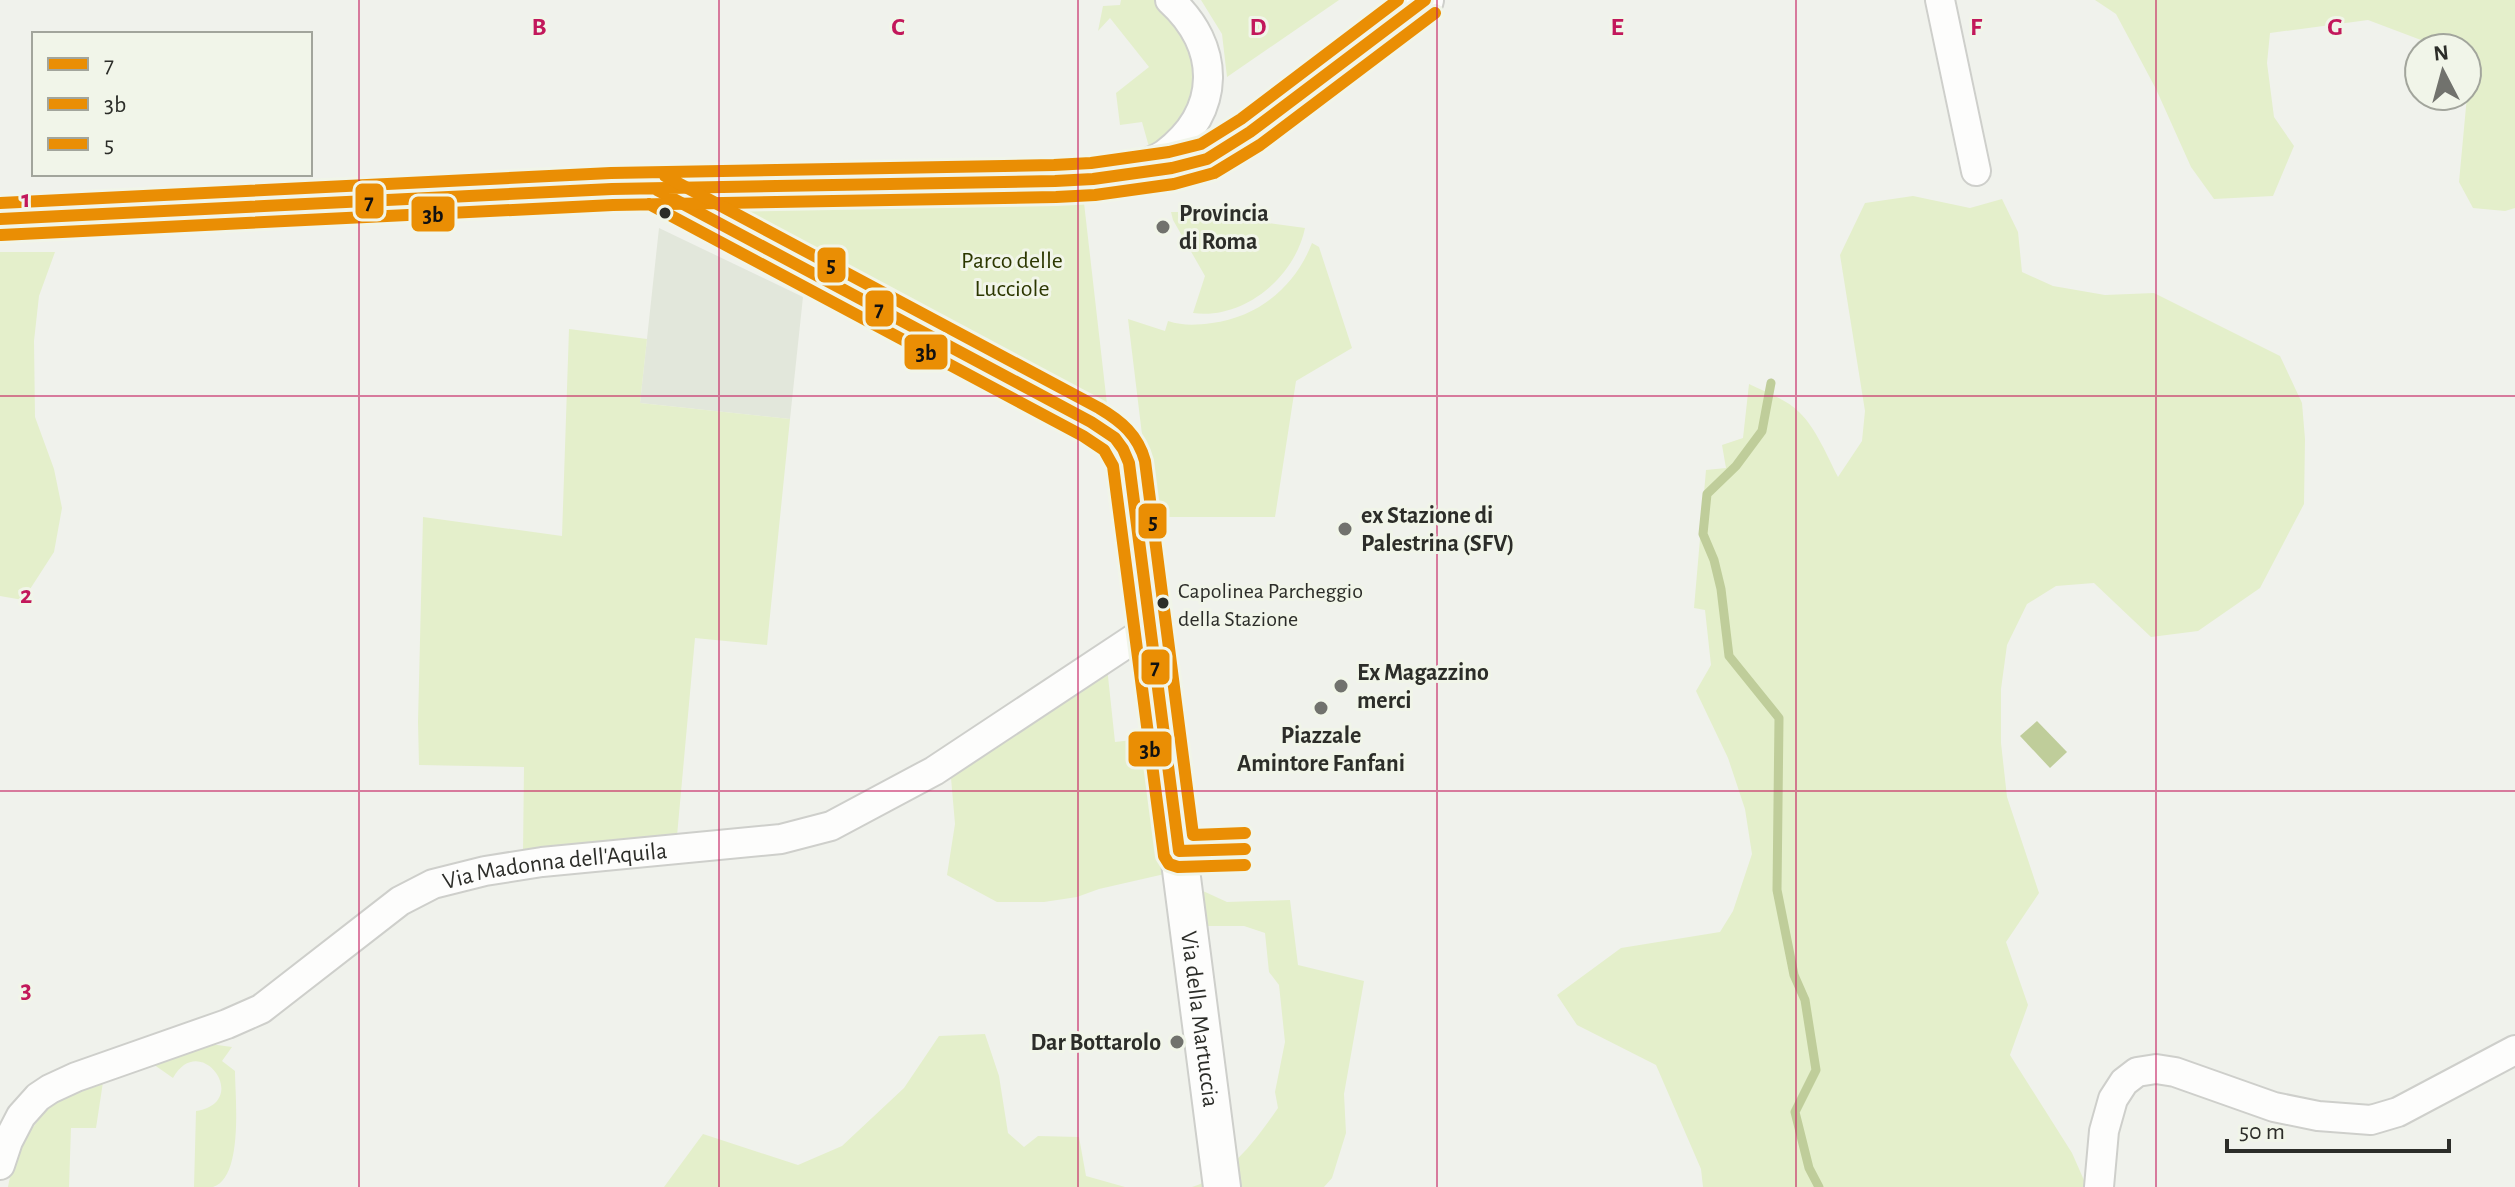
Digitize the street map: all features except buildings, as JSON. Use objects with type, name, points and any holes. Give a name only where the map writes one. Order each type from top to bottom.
[{"type":"street","points":[[1170,0],[1185,14],[1204,47],[1210,104],[1218,124],[1232,136],[1250,132]]},
{"type":"street","points":[[0,219],[653,188],[1055,181],[1172,168],[1207,159],[1250,132],[1425,0]]},
{"type":"street","points":[[1940,0],[1976,171]]},
{"type":"street","points":[[1126,174],[1164,154],[1190,129],[1201,111],[1208,73]]},
{"type":"street","name":"Via della Martuccia","points":[[653,188],[1091,422],[1119,441],[1127,452],[1222,1187]]},
{"type":"street","name":"Via Madonna dell'Aquila","points":[[0,1165],[21,1116],[50,1089],[261,1009],[400,901],[422,888],[520,865],[781,839],[821,829],[860,812],[934,771],[1150,628]]},
{"type":"street","points":[[2099,1187],[2104,1131],[2113,1099],[2124,1082],[2137,1072],[2156,1069],[2175,1072],[2274,1107],[2318,1116],[2371,1120],[2398,1112],[2515,1050]]},
{"type":"shaded area","points":[[659,228],[803,297],[790,419],[640,403]]},
{"type":"shaded area","points":[[2037,721],[2067,752],[2050,768],[2020,736]]},
{"type":"green space","points":[[1121,0],[1154,0],[1166,7],[1197,56],[1192,101],[1170,132],[1149,147],[1142,122],[1120,125],[1116,93],[1149,67],[1110,18],[1098,31],[1103,6],[1120,5]]},
{"type":"green space","points":[[1201,0],[1339,0],[1227,77],[1222,34]]},
{"type":"green space","points":[[2095,0],[2515,0],[2515,208],[2505,211],[2473,208],[2459,182],[2466,112],[2483,112],[2483,32],[2403,33],[2368,20],[2270,33],[2267,63],[2274,117],[2294,146],[2273,196],[2214,199],[2191,167],[2156,89],[2116,14]]},
{"type":"green space","name":"Parco delle Lucciole","points":[[1083,194],[1108,413],[751,227],[742,208],[746,198]]},
{"type":"green space","points":[[1913,196],[1970,208],[2002,199],[2018,232],[2022,272],[2053,286],[2105,295],[2154,293],[2280,356],[2302,403],[2304,504],[2260,588],[2198,631],[2151,637],[2094,583],[2056,586],[2027,604],[2007,645],[2001,689],[2001,743],[2007,797],[2039,893],[2006,942],[2028,1005],[2010,1055],[2072,1153],[2087,1187],[1703,1187],[1701,1169],[1656,1065],[1577,1025],[1557,995],[1621,948],[1720,932],[1733,911],[1752,854],[1745,809],[1728,758],[1696,691],[1711,665],[1705,610],[1694,608],[1706,470],[1726,468],[1722,445],[1743,438],[1749,384],[1799,412],[1816,435],[1838,477],[1862,441],[1865,411],[1840,255],[1865,203]]},
{"type":"green space","points":[[1171,212],[1305,228],[1290,263],[1264,292],[1231,310],[1193,313],[1205,276]]},
{"type":"green space","points":[[1312,243],[1319,247],[1352,348],[1296,381],[1275,517],[1152,517],[1128,319],[1165,331],[1168,321],[1201,324],[1245,314],[1285,286],[1305,259]]},
{"type":"green space","points":[[0,252],[55,252],[39,296],[34,341],[35,417],[54,469],[62,508],[54,552],[23,600],[0,596]]},
{"type":"green space","points":[[569,329],[647,339],[640,403],[790,419],[767,645],[695,638],[677,836],[523,853],[524,767],[419,765],[423,517],[562,536]]},
{"type":"green space","points":[[1107,667],[1115,742],[1150,738],[1169,873],[1077,897],[1044,902],[997,902],[947,875],[955,824],[951,778]]},
{"type":"green space","points":[[1203,891],[1227,902],[1290,900],[1298,965],[1364,981],[1344,1094],[1346,1133],[1332,1178],[1324,1187],[1192,1187],[1219,1174],[1241,1155],[1278,1108],[1275,1092],[1285,1042],[1279,985],[1269,972],[1265,933],[1244,926],[1207,926]]},
{"type":"green space","points":[[985,1034],[999,1076],[1008,1133],[1024,1147],[1038,1136],[1079,1137],[1086,1176],[1125,1187],[664,1187],[703,1134],[798,1165],[842,1146],[904,1088],[939,1036]]},
{"type":"green space","points":[[210,1044],[232,1047],[222,1061],[235,1071],[236,1135],[230,1168],[223,1180],[213,1187],[194,1187],[196,1111],[212,1105],[220,1095],[221,1084],[216,1073],[196,1061],[184,1065],[173,1078],[153,1064]]},
{"type":"green space","points":[[103,1082],[96,1128],[71,1128],[69,1187],[8,1187],[28,1134],[46,1111],[71,1092]]},
{"type":"waterway","points":[[1771,383],[1762,431],[1736,466],[1707,494],[1703,534],[1721,589],[1729,656],[1779,718],[1777,890],[1794,975],[1805,1000],[1816,1070],[1795,1112],[1809,1168],[1819,1187]]},
{"type":"transit line","name":"5","points":[[0,203],[611,173],[1054,165],[1169,152],[1201,144],[1241,119],[1398,0]]},
{"type":"transit line","name":"7","points":[[0,219],[612,189],[1055,181],[1172,168],[1207,159],[1250,132],[1425,0]]},
{"type":"transit line","name":"3b","points":[[1,235],[613,205],[1056,197],[1174,184],[1214,173],[1260,145],[1435,13]]},
{"type":"transit line","name":"5","points":[[665,176],[1099,408],[1128,430],[1145,461],[1193,835],[1245,833]]},
{"type":"transit line","name":"7","points":[[657,190],[1091,422],[1115,438],[1129,463],[1179,851],[1245,849]]},
{"type":"transit line","name":"3b","points":[[649,204],[1104,450],[1113,466],[1164,856],[1169,864],[1178,867],[1245,865]]},
{"type":"place","name":"Provincia di Roma","points":[[1163,227]]},
{"type":"place","name":"ex Stazione di Palestrina (SFV)","points":[[1345,529]]},
{"type":"place","name":"Capolinea Parcheggio della Stazione","points":[[1163,603]]},
{"type":"place","name":"Ex Magazzino merci","points":[[1341,686]]},
{"type":"place","name":"Piazzale Amintore Fanfani","points":[[1321,708]]},
{"type":"place","name":"Dar Bottarolo","points":[[1177,1042]]}]
